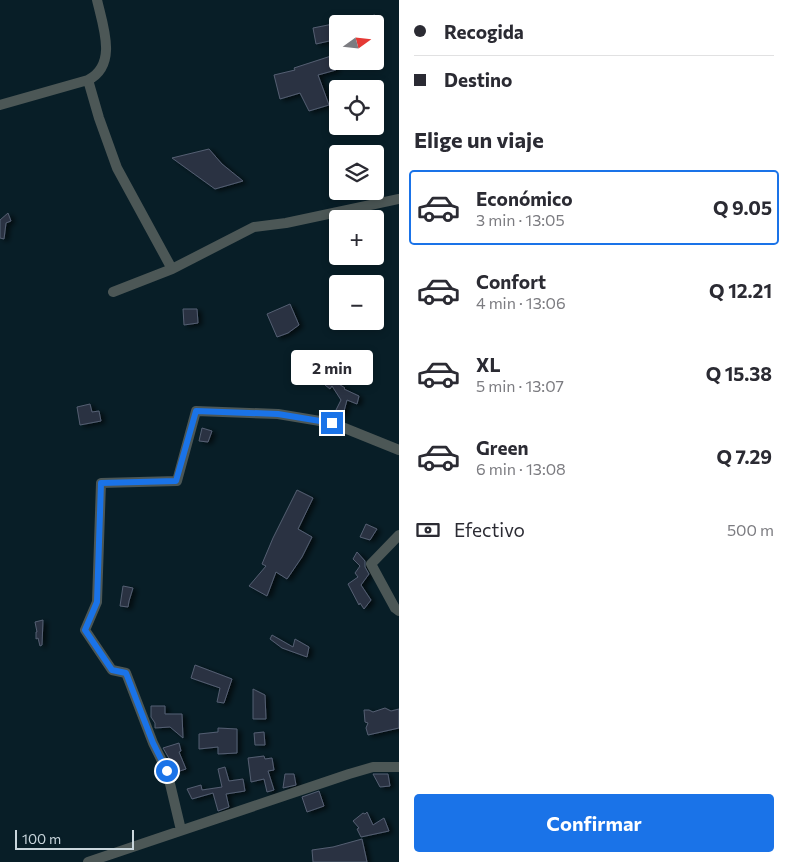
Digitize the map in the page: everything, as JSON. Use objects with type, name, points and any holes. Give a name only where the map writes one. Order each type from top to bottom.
[{"type":"street","points":[[0,105],[97,76],[104,67],[106,51],[97,0]]},
{"type":"street","points":[[88,80],[117,168],[172,269]]},
{"type":"street","points":[[113,292],[172,269],[254,227],[286,223],[399,199]]},
{"type":"street","points":[[181,830],[167,771],[153,743],[126,673],[112,670],[85,630],[97,602],[101,483],[176,481],[196,411],[278,414],[332,423],[399,450]]},
{"type":"street","points":[[399,535],[371,564],[395,608],[399,611]]},
{"type":"street","points":[[88,862],[349,774],[373,767],[399,767]]},
{"type":"building","points":[[329,25],[329,41],[316,44],[313,28]]},
{"type":"building","points":[[329,57],[329,70],[336,70],[318,75],[329,105],[309,111],[300,93],[280,99],[274,75],[295,70],[294,68]]},
{"type":"building","points":[[209,149],[222,164],[243,181],[215,189],[172,158]]},
{"type":"building","points":[[8,213],[11,221],[6,223],[4,239],[0,238],[0,220]]},
{"type":"building","points":[[290,304],[299,325],[288,333],[277,337],[267,314]]},
{"type":"building","points":[[183,309],[197,309],[198,323],[184,325]]},
{"type":"building","points":[[324,374],[328,377],[335,377],[334,381],[344,389],[359,396],[357,404],[347,400],[343,415],[335,412],[341,400],[332,386],[330,389],[325,385],[326,378]]},
{"type":"building","points":[[90,404],[92,412],[99,411],[101,421],[80,425],[77,407]]},
{"type":"building","points":[[202,428],[212,431],[208,442],[199,441]]},
{"type":"building","points":[[297,490],[313,498],[298,529],[312,537],[302,557],[287,579],[276,572],[267,596],[249,586],[266,566],[262,564]]},
{"type":"building","points":[[366,524],[377,529],[370,540],[360,537]]},
{"type":"building","points":[[357,552],[365,561],[365,567],[369,574],[361,585],[371,600],[364,609],[360,603],[359,605],[348,584],[358,577],[355,573],[360,566],[353,559]]},
{"type":"building","points":[[123,586],[133,588],[128,607],[120,606]]},
{"type":"building","points":[[43,620],[42,645],[40,646],[38,638],[36,639],[35,622]]},
{"type":"building","points":[[272,635],[293,647],[295,639],[309,647],[307,657],[282,648],[270,639]]},
{"type":"building","points":[[195,665],[232,679],[224,703],[217,702],[220,688],[191,678]]},
{"type":"building","points":[[253,689],[265,695],[266,719],[253,719]]},
{"type":"building","points":[[151,706],[165,706],[165,714],[182,714],[183,738],[170,727],[155,728],[155,723],[151,717]]},
{"type":"building","points":[[385,708],[391,711],[399,709],[399,728],[368,735],[366,728],[368,723],[365,722],[364,710],[373,712]]},
{"type":"building","points":[[218,728],[237,729],[237,753],[218,754],[218,747],[199,749],[199,734],[218,732]]},
{"type":"building","points":[[264,732],[265,745],[255,745],[254,733]]},
{"type":"building","points":[[179,743],[181,751],[179,752],[186,769],[177,772],[163,748]]},
{"type":"building","points":[[264,756],[265,759],[272,758],[274,770],[268,771],[274,790],[267,792],[264,779],[251,782],[248,758]]},
{"type":"building","points":[[225,767],[229,781],[243,779],[245,791],[226,794],[229,807],[218,811],[213,793],[192,799],[187,789],[201,785],[202,790],[222,787],[218,769]]},
{"type":"building","points":[[285,774],[294,774],[296,785],[283,788]]},
{"type":"building","points":[[373,774],[388,774],[390,786],[380,787]]},
{"type":"building","points":[[319,791],[324,806],[307,812],[302,797]]},
{"type":"building","points":[[367,812],[373,825],[384,818],[389,831],[361,837],[357,829],[359,828],[353,821]]},
{"type":"building","points":[[362,839],[367,862],[313,862],[312,850],[333,847]]},
{"type":"route","points":[[167,771],[153,743],[126,673],[112,670],[85,630],[97,602],[101,483],[176,481],[196,411],[278,414],[332,423]]}]
